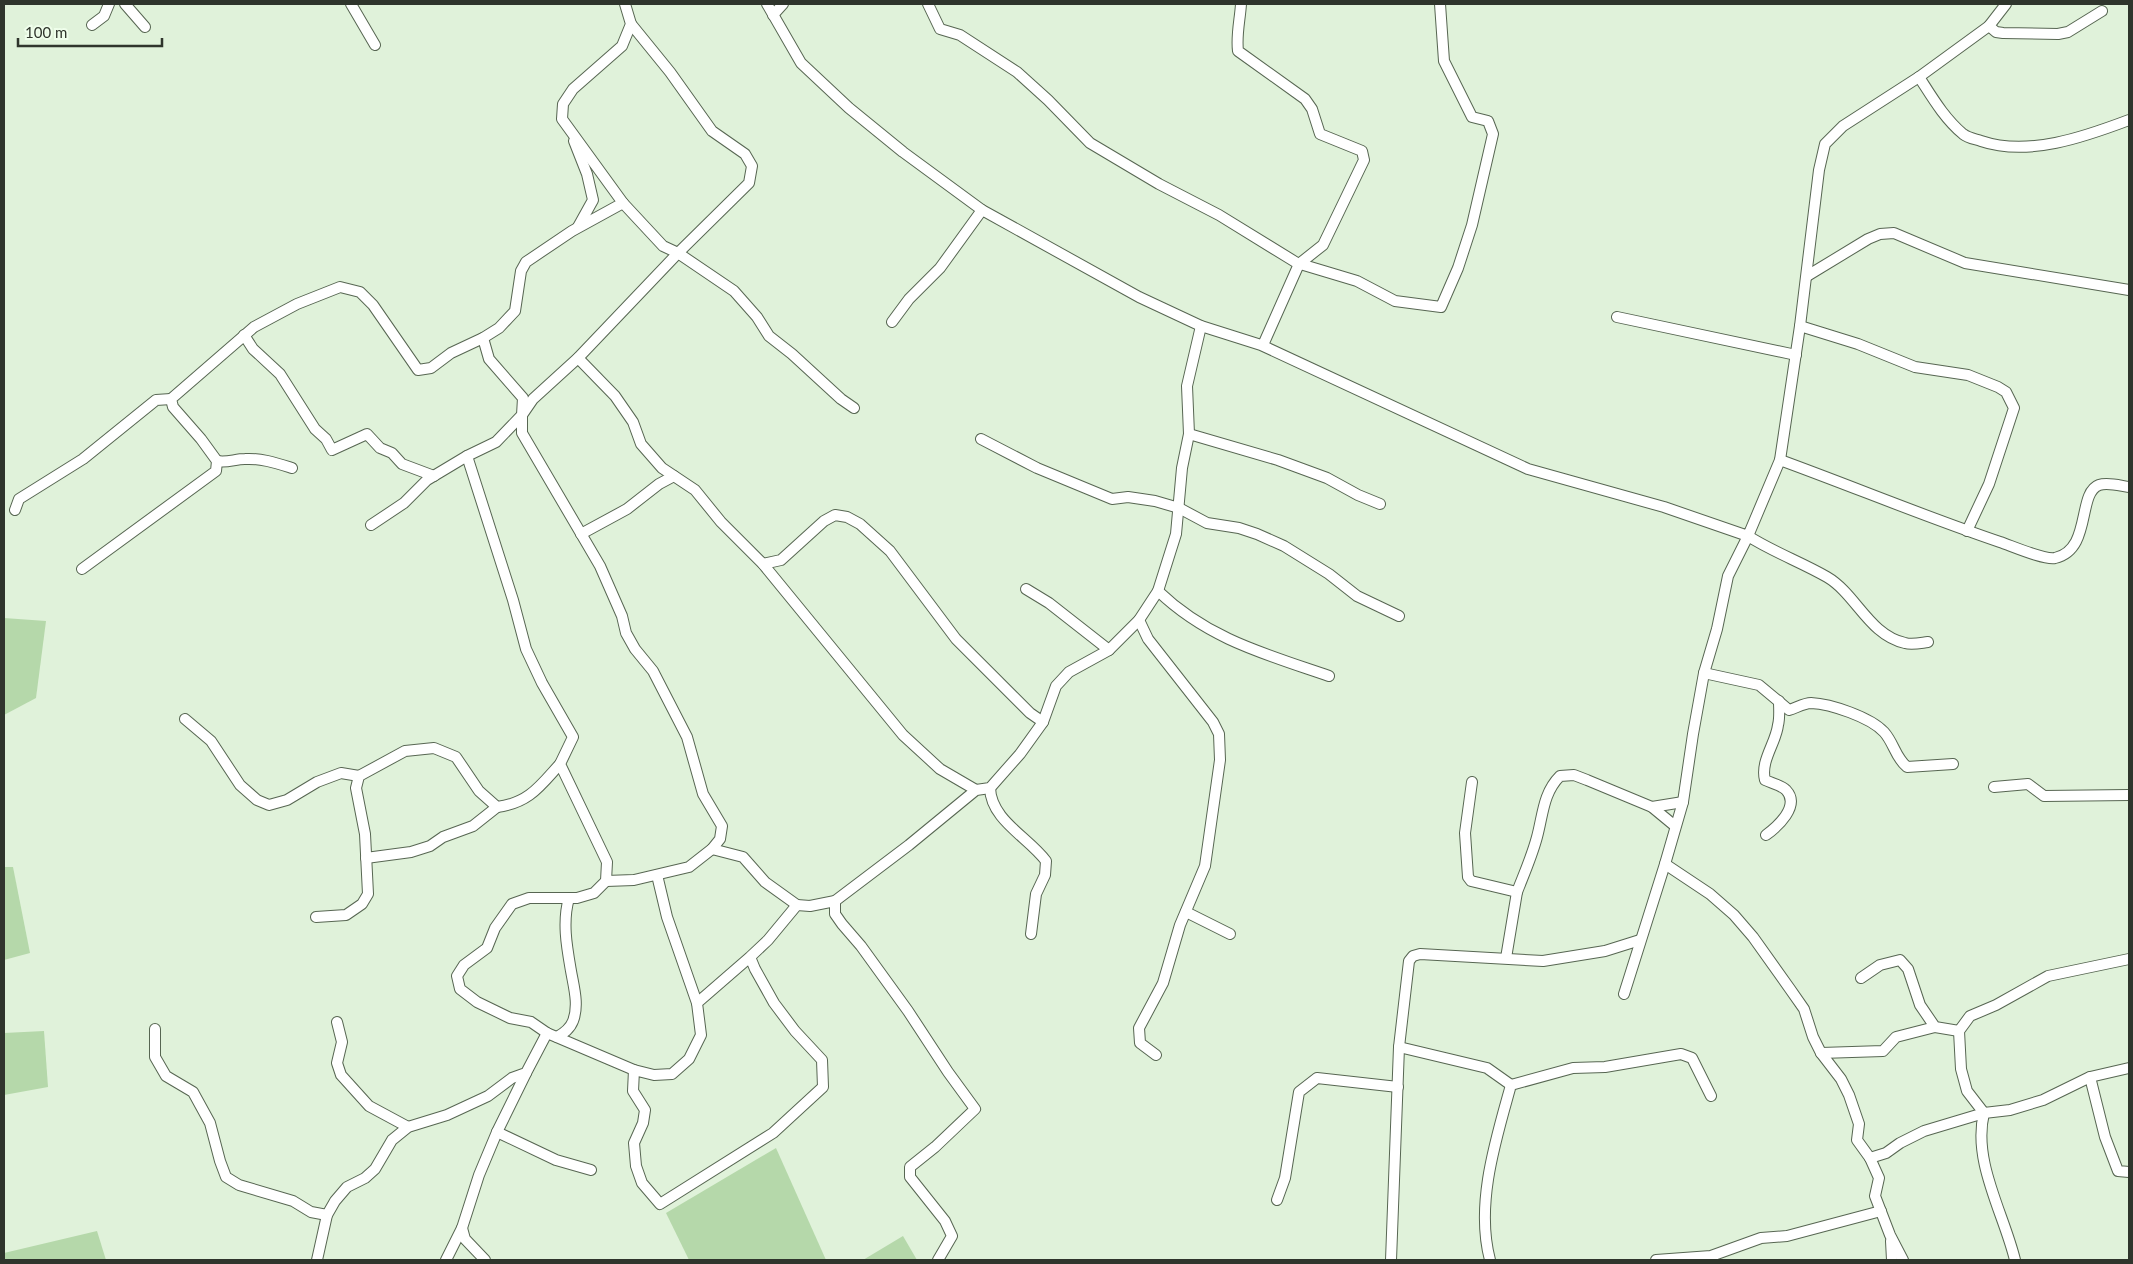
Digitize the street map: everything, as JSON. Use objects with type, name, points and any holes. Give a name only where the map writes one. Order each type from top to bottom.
[{"type":"street","points":[[92,25],[104,16],[109,4]]},
{"type":"street","points":[[125,4],[145,27]]},
{"type":"street","points":[[351,4],[375,45]]},
{"type":"street","points":[[371,525],[404,503],[427,480],[467,456],[496,442],[522,415],[533,399],[578,358],[748,182],[752,166],[745,154],[712,131],[670,72],[631,24],[625,4]]},
{"type":"street","points":[[767,4],[801,63],[849,108],[903,152],[982,210],[1139,297],[1201,326],[1263,346],[1528,469],[1664,508],[1748,536],[1763,546],[1828,577],[1843,590],[1877,628],[1891,638],[1906,644],[1928,642]]},
{"type":"street","points":[[773,15],[783,4]]},
{"type":"street","points":[[928,4],[940,29],[960,35],[1017,72],[1048,100],[1090,143],[1159,184],[1219,215],[1299,264],[1357,281],[1395,301],[1441,307],[1458,268],[1472,225],[1493,134],[1488,121],[1472,117],[1444,61],[1440,4]]},
{"type":"street","points":[[1241,4],[1240,24],[1236,36],[1238,51],[1305,100],[1312,109],[1320,134],[1362,151],[1364,160],[1323,245],[1299,264],[1263,346]]},
{"type":"street","points":[[1624,994],[1666,864],[1683,802],[1704,673],[1717,629],[1728,576],[1748,536],[1780,460],[1807,276],[1819,170],[1825,144],[1843,126],[1919,77],[1990,26],[2006,4]]},
{"type":"street","points":[[1990,26],[1996,32],[2003,34],[2058,34],[2068,32],[2102,11]]},
{"type":"street","points":[[631,24],[622,46],[573,89],[563,104],[562,119],[623,202],[663,246],[678,253],[734,291],[757,317],[769,336],[792,354],[841,399],[854,408]]},
{"type":"street","points":[[1919,77],[1944,116],[1965,135],[1990,144],[2015,147],[2051,143],[2098,132],[2129,120]]},
{"type":"street","points":[[571,133],[587,174],[593,200],[578,228]]},
{"type":"street","points":[[15,510],[19,499],[83,459],[156,400],[171,399],[254,327],[296,304],[340,287],[360,292],[373,305],[418,370],[430,368],[451,353],[499,328],[515,311],[521,271],[526,262],[578,228],[623,202]]},
{"type":"street","points":[[892,322],[914,293],[940,268],[982,210]]},
{"type":"street","points":[[1807,276],[1868,239],[1880,234],[1894,233],[1965,264],[2129,290]]},
{"type":"street","points":[[1617,316],[1796,355]]},
{"type":"street","points":[[712,849],[743,857],[765,882],[797,905],[810,906],[835,901],[909,845],[976,790],[990,788],[1020,754],[1043,722],[1056,686],[1069,672],[1110,650],[1139,620],[1158,591],[1176,534],[1182,468],[1189,434],[1187,386],[1201,326]]},
{"type":"street","points":[[1800,326],[1858,344],[1914,367],[1968,375],[2006,392],[2014,408],[1989,484],[1967,531]]},
{"type":"street","points":[[244,336],[252,349],[280,374],[314,429],[326,439],[332,450],[367,434],[380,448],[392,453],[402,464],[434,476]]},
{"type":"street","points":[[483,338],[489,360],[522,398],[522,433],[600,566],[622,616],[626,633],[635,649],[653,671],[687,737],[703,794],[722,826],[720,839],[712,849],[689,868],[634,880],[606,881]]},
{"type":"street","points":[[578,358],[615,396],[634,422],[641,444],[662,468],[695,490],[721,522],[762,564],[903,735],[940,769],[976,790]]},
{"type":"street","points":[[82,569],[216,471],[217,461],[201,438],[173,408],[171,399]]},
{"type":"street","points":[[1189,434],[1278,460],[1327,478],[1358,495],[1380,504]]},
{"type":"street","points":[[982,439],[1037,468],[1112,499],[1128,497],[1179,508],[1207,523],[1238,528],[1284,546],[1329,574],[1357,596],[1399,616]]},
{"type":"street","points":[[366,858],[411,852],[430,846],[443,837],[473,826],[497,807],[514,805],[535,792],[560,764],[573,737],[542,683],[526,649],[513,600],[467,456]]},
{"type":"street","points":[[217,461],[224,462],[244,458],[272,461],[292,468]]},
{"type":"street","points":[[1780,460],[1967,531],[2053,558],[2065,553],[2074,546],[2088,500],[2094,488],[2100,484],[2129,487]]},
{"type":"street","points":[[581,534],[628,509],[660,484],[674,476]]},
{"type":"street","points":[[762,564],[781,560],[824,520],[835,515],[847,517],[860,524],[890,551],[956,639],[1030,713],[1043,722]]},
{"type":"street","points":[[1026,590],[1049,604],[1110,650]]},
{"type":"street","points":[[1158,591],[1188,617],[1216,634],[1329,676]]},
{"type":"street","points":[[1139,620],[1148,639],[1213,722],[1219,734],[1220,760],[1205,866],[1186,912],[1163,983],[1139,1028],[1140,1044],[1156,1055]]},
{"type":"street","points":[[1704,673],[1759,685],[1789,710],[1810,703],[1837,708],[1866,720],[1884,732],[1899,761],[1907,767],[1953,764]]},
{"type":"street","points":[[1766,835],[1779,826],[1789,811],[1790,804],[1790,798],[1786,790],[1765,780],[1764,775],[1769,750],[1778,727],[1779,701]]},
{"type":"street","points":[[185,719],[210,741],[240,785],[257,800],[269,805],[287,800],[317,782],[340,773],[359,776],[406,751],[434,748],[456,757],[479,791],[497,807]]},
{"type":"street","points":[[560,764],[607,862],[606,881],[594,893],[577,898],[529,898],[512,904],[495,928],[486,948],[464,965],[457,976],[460,989],[477,1002],[510,1018],[531,1022],[552,1035],[634,1070],[654,1075],[672,1074],[689,1059],[701,1035],[697,1003],[667,916],[657,875]]},
{"type":"street","points":[[1506,958],[1517,892],[1537,837],[1544,803],[1552,784],[1560,776],[1574,775],[1652,807],[1675,826]]},
{"type":"street","points":[[316,917],[346,915],[362,904],[368,894],[365,834],[356,788],[359,776]]},
{"type":"street","points":[[1472,782],[1465,833],[1468,877],[1471,881],[1517,892]]},
{"type":"street","points":[[1994,786],[2028,784],[2044,796],[2129,795]]},
{"type":"street","points":[[990,788],[990,799],[998,813],[1046,861],[1044,875],[1036,894],[1032,934]]},
{"type":"street","points":[[1652,807],[1683,802]]},
{"type":"street","points":[[1666,864],[1710,894],[1734,915],[1753,936],[1804,1009],[1813,1037],[1841,1079],[1849,1095],[1859,1124],[1857,1140],[1870,1158],[1879,1178],[1875,1196],[1890,1235],[1903,1260]]},
{"type":"street","points":[[446,1260],[462,1228],[497,1132],[526,1073],[552,1035],[566,1031],[572,1022],[576,1009],[575,988],[565,924],[569,898]]},
{"type":"street","points":[[835,901],[836,914],[842,924],[908,1010],[948,1072],[975,1109],[935,1147],[910,1167],[910,1177],[945,1221],[952,1236],[938,1260]]},
{"type":"street","points":[[697,1003],[768,940],[797,905]]},
{"type":"street","points":[[1186,912],[1230,934]]},
{"type":"street","points":[[1391,1260],[1399,1047],[1409,961],[1413,956],[1420,954],[1543,961],[1605,951],[1640,940]]},
{"type":"street","points":[[634,1070],[634,1091],[645,1110],[643,1123],[634,1143],[636,1166],[642,1183],[660,1204],[773,1133],[823,1087],[822,1060],[795,1031],[774,1003],[750,957]]},
{"type":"street","points":[[1984,1113],[1967,1091],[1961,1069],[1959,1032],[1970,1016],[1996,1005],[2048,976],[2129,959]]},
{"type":"street","points":[[1862,978],[1880,965],[1900,960],[1908,969],[1920,1005],[1934,1027]]},
{"type":"street","points":[[337,1022],[342,1042],[337,1063],[341,1075],[369,1106],[408,1127]]},
{"type":"street","points":[[1822,1053],[1883,1051],[1896,1037],[1934,1027],[1959,1032]]},
{"type":"street","points":[[155,1029],[155,1057],[166,1076],[193,1092],[210,1123],[226,1177],[239,1185],[293,1201],[311,1212],[327,1215]]},
{"type":"street","points":[[1399,1047],[1487,1068],[1511,1085]]},
{"type":"street","points":[[1511,1085],[1573,1068],[1604,1067],[1682,1054],[1692,1058],[1711,1096]]},
{"type":"street","points":[[1870,1158],[1886,1153],[1900,1143],[1924,1131],[1984,1113],[2010,1110],[2043,1100],[2090,1077],[2129,1068]]},
{"type":"street","points":[[317,1260],[327,1215],[335,1201],[347,1187],[365,1178],[375,1169],[392,1140],[408,1127],[447,1115],[488,1096],[512,1078],[526,1073]]},
{"type":"street","points":[[2090,1077],[2105,1138],[2118,1171],[2129,1172]]},
{"type":"street","points":[[1278,1200],[1285,1178],[1299,1092],[1317,1078],[1398,1087]]},
{"type":"street","points":[[1490,1260],[1485,1214],[1490,1157],[1511,1085]]},
{"type":"street","points":[[1984,1113],[1980,1128],[1988,1178],[2014,1260]]},
{"type":"street","points":[[497,1132],[556,1160],[591,1170]]},
{"type":"street","points":[[1656,1260],[1711,1256],[1762,1238],[1788,1236],[1882,1211]]},
{"type":"street","points":[[462,1228],[465,1238],[485,1260]]},
{"type":"street","points":[[1890,1235],[1892,1260]]},
{"type":"green space","points":[[4,618],[46,621],[36,698],[4,715]]},
{"type":"green space","points":[[4,867],[13,867],[30,953],[4,960]]},
{"type":"green space","points":[[44,1031],[48,1087],[4,1095],[4,1033]]},
{"type":"green space","points":[[776,1148],[826,1260],[689,1260],[666,1213]]},
{"type":"green space","points":[[97,1231],[106,1260],[4,1260],[4,1253]]},
{"type":"green space","points":[[903,1236],[917,1260],[863,1260]]}]
